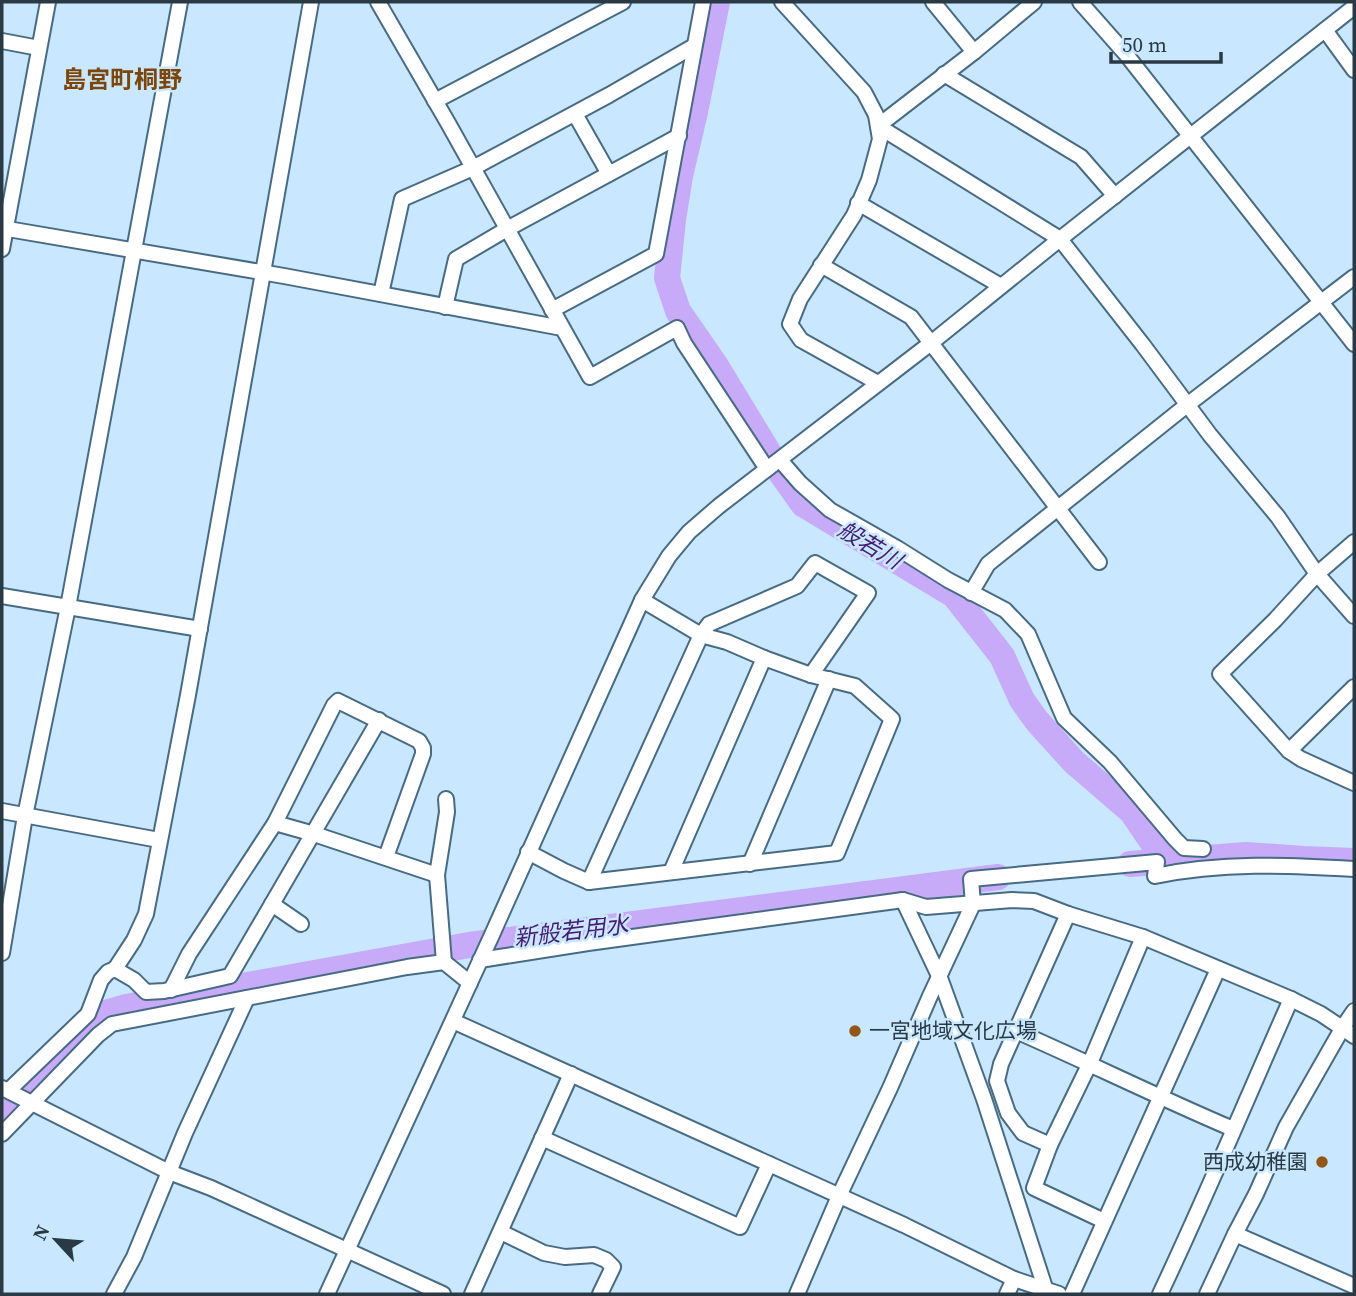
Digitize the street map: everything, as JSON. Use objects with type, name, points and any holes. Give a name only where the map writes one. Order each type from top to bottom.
[{"type":"street","points":[[2,249],[48,2]]},
{"type":"street","points":[[2,953],[25,816],[68,607],[180,2]]},
{"type":"street","points":[[311,2],[200,629],[146,914],[134,940],[115,969],[101,980],[88,1014],[8,1091],[169,1172],[211,1188],[443,1294]]},
{"type":"street","points":[[435,102],[622,2]]},
{"type":"street","points":[[552,310],[656,254],[703,2]]},
{"type":"street","points":[[782,2],[863,92],[876,115],[880,139],[869,180],[854,215],[800,299],[790,324],[801,340],[878,383]]},
{"type":"street","points":[[933,2],[974,52]]},
{"type":"street","points":[[878,126],[1034,2]]},
{"type":"street","points":[[1080,2],[1191,135],[1354,344]]},
{"type":"street","points":[[384,4],[435,102],[590,377],[677,328],[684,343],[767,469]]},
{"type":"street","points":[[327,1294],[642,600],[669,556],[689,532],[719,506],[931,343],[1354,7]]},
{"type":"street","points":[[1325,30],[1354,70]]},
{"type":"street","points":[[2,41],[39,48]]},
{"type":"street","points":[[381,294],[402,199],[473,168],[694,46]]},
{"type":"street","points":[[944,74],[1081,157],[1115,196]]},
{"type":"street","points":[[575,114],[609,174]]},
{"type":"street","points":[[878,126],[1060,239],[1210,435],[1278,517],[1317,574],[1354,616]]},
{"type":"street","points":[[445,307],[456,259],[679,136]]},
{"type":"street","points":[[859,203],[1001,286]]},
{"type":"street","points":[[4,228],[263,272],[562,328]]},
{"type":"street","points":[[821,265],[911,317],[1098,562]]},
{"type":"street","points":[[971,593],[988,564],[1187,405],[1354,278]]},
{"type":"street","points":[[780,460],[800,484],[830,510],[971,593],[1005,610],[1028,634],[1064,718],[1110,762],[1184,848],[1203,849]]},
{"type":"street","points":[[1354,542],[1317,574],[1220,674],[1289,751],[1354,783]]},
{"type":"street","points":[[589,882],[701,635],[709,624],[797,586],[815,564],[868,593],[811,675]]},
{"type":"street","points":[[2,596],[200,629]]},
{"type":"street","points":[[528,852],[589,882],[837,853],[892,719],[855,686],[811,675],[727,642],[701,635],[642,600]]},
{"type":"street","points":[[671,872],[764,658]]},
{"type":"street","points":[[750,864],[829,679]]},
{"type":"street","points":[[1289,751],[1354,687]]},
{"type":"street","points":[[171,990],[189,954],[275,824],[338,701],[419,741],[424,748],[386,858]]},
{"type":"street","points":[[115,969],[134,980],[146,992],[171,990],[230,976],[379,720]]},
{"type":"street","points":[[446,799],[447,812],[437,875],[444,962],[470,983]]},
{"type":"street","points":[[2,811],[159,840]]},
{"type":"street","points":[[275,824],[314,834],[437,875]]},
{"type":"street","points":[[797,1294],[973,904],[971,879],[1157,862],[1156,876],[1178,871],[1268,865],[1354,869]]},
{"type":"street","points":[[482,956],[903,900],[926,906],[1034,901],[1143,937],[1291,999],[1348,1032]]},
{"type":"street","points":[[903,900],[940,978],[1051,1292]]},
{"type":"street","points":[[272,904],[301,924]]},
{"type":"street","points":[[1050,1145],[1023,1133],[1014,1123],[1008,1114],[997,1081],[1001,1064],[1068,914]]},
{"type":"street","points":[[1104,1221],[1034,1188],[1050,1145],[1090,1063],[1143,937]]},
{"type":"street","points":[[2,1134],[98,1035],[112,1024],[444,962]]},
{"type":"street","points":[[1072,1294],[1218,969]]},
{"type":"street","points":[[114,1294],[134,1257],[185,1133],[247,998]]},
{"type":"street","points":[[1160,1294],[1198,1215],[1291,999]]},
{"type":"street","points":[[1206,1294],[1286,1127],[1348,1032],[1354,1011]]},
{"type":"street","points":[[453,1021],[904,1225],[1014,1279],[1051,1292]]},
{"type":"street","points":[[1016,1031],[1233,1129]]},
{"type":"street","points":[[472,1294],[571,1074]]},
{"type":"street","points":[[542,1138],[740,1227],[769,1164]]},
{"type":"street","points":[[501,1233],[544,1253],[565,1257],[594,1255],[606,1260],[612,1267],[600,1294]]},
{"type":"street","points":[[1235,1234],[1354,1286]]},
{"type":"street","points":[[1007,1294],[1014,1279]]},
{"type":"waterway","name":"般若川","points":[[717,2],[673,220],[667,278],[678,311],[803,504],[954,595],[1002,656],[1022,700],[1037,721],[1074,762],[1132,812],[1157,849],[1184,859]]},
{"type":"waterway","name":"般若川","points":[[1130,864],[1246,855],[1354,861]]},
{"type":"waterway","name":"新般若用水","points":[[2,1114],[102,1014],[126,1007],[469,945],[998,877]]},
{"type":"place","name":"一宮地域文化広場","points":[[855,1031]]},
{"type":"place","name":"西成幼稚園","points":[[1322,1162]]},
{"type":"district","name":"島宮町桐野","points":[[122,80]]}]
